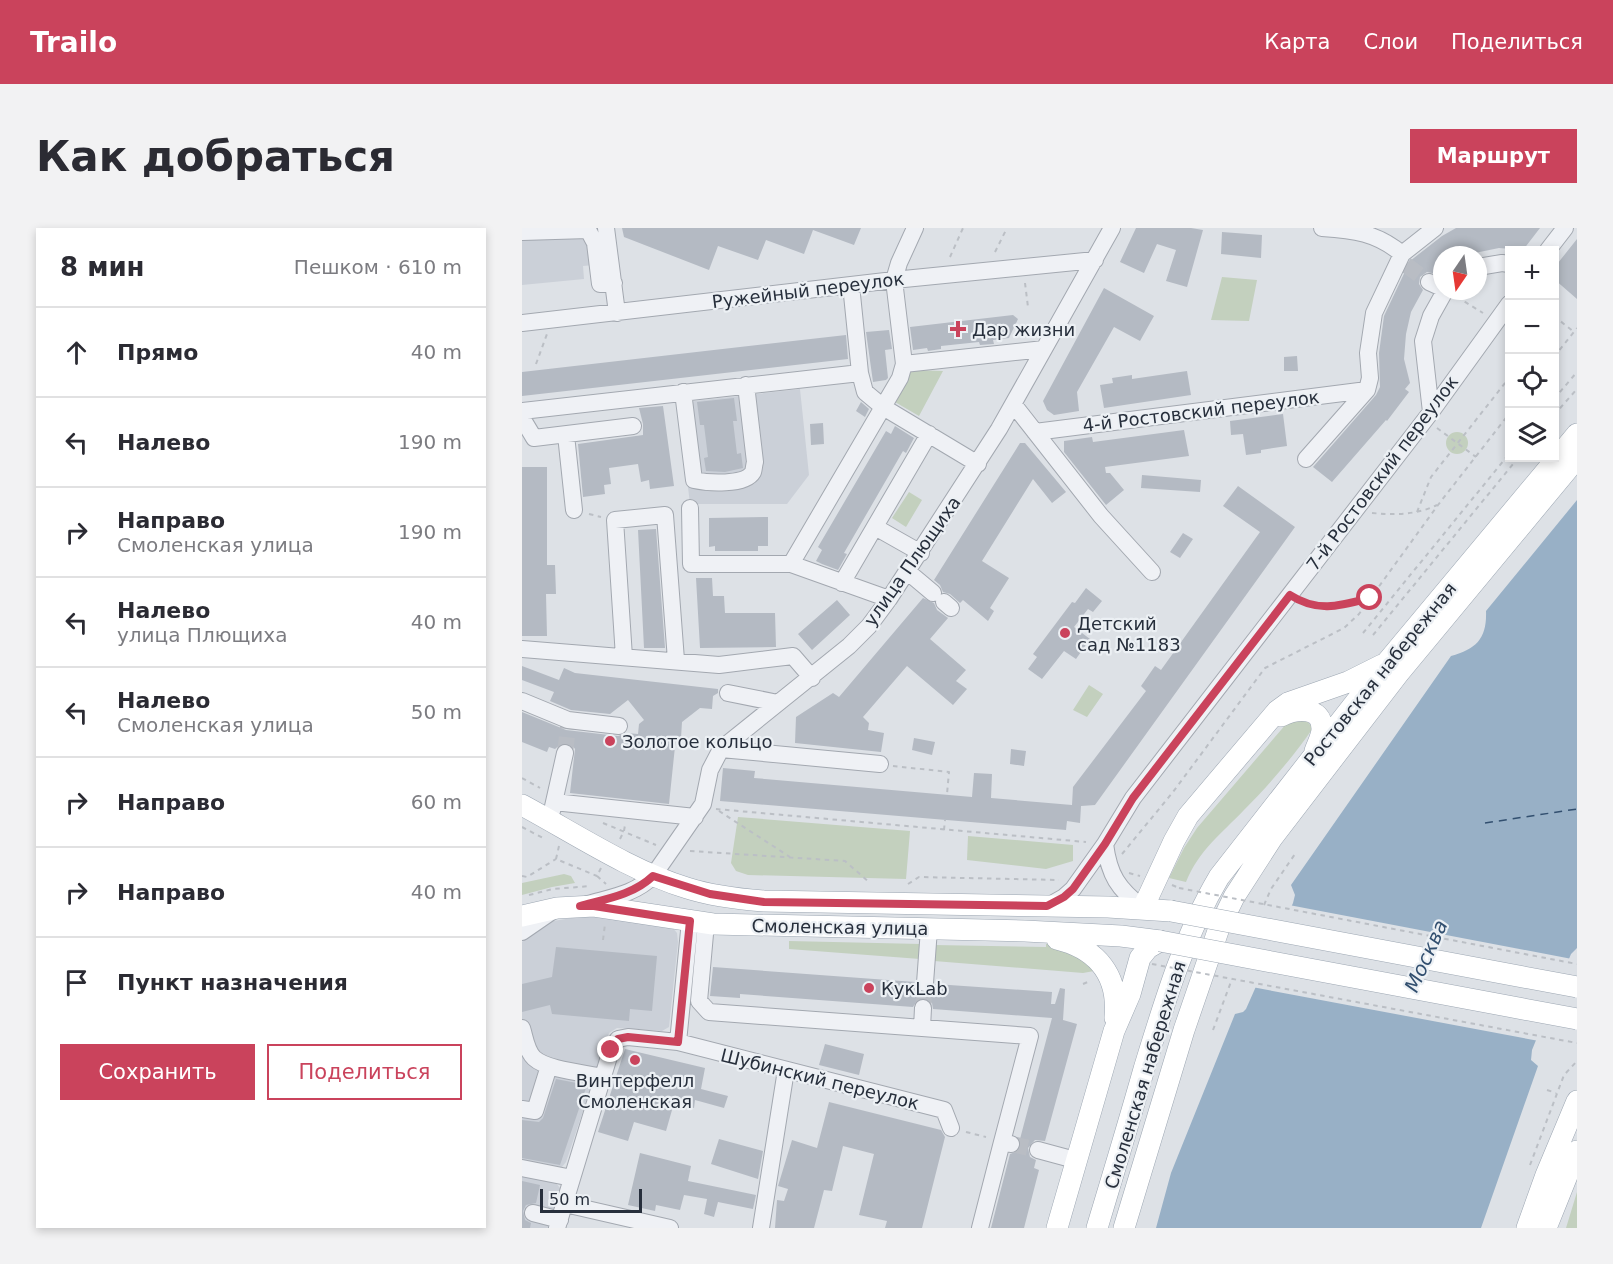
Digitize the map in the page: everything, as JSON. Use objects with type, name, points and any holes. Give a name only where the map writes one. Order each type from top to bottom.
[{"type":"main road","name":"Ростовская набережная","points":[[1194,923],[1219,877],[1388,662],[1577,434]]},
{"type":"main road","name":"Ростовская набережная","points":[[1219,928],[1234,897],[1279,829],[1398,674],[1577,458]]},
{"type":"main road","points":[[1143,908],[1169,850],[1188,816],[1277,711],[1287,703],[1348,682],[1388,662]]},
{"type":"main road","points":[[1264,729],[1282,715],[1300,709],[1313,713],[1319,719],[1322,728],[1311,761]]},
{"type":"main road","name":"Смоленская улица","points":[[522,805],[552,811],[653,876],[710,894],[764,902],[1143,908],[1171,911],[1577,987]]},
{"type":"main road","name":"Смоленская улица","points":[[522,916],[557,908],[594,906],[698,922],[1025,931],[1121,936],[1160,941],[1577,1019]]},
{"type":"main road","name":"Смоленская набережная","points":[[1097,1228],[1161,1013],[1194,923]]},
{"type":"main road","name":"Смоленская набережная","points":[[1124,1228],[1184,1030],[1219,928]]},
{"type":"main road","points":[[1025,931],[1065,941],[1085,950],[1097,960],[1108,973],[1113,984],[1116,1006],[1114,1031]]},
{"type":"main road","points":[[1057,1228],[1114,1031],[1130,994],[1140,958],[1148,948],[1160,941]]},
{"type":"main road","points":[[1527,1228],[1570,1099]]},
{"type":"main road","points":[[1546,1228],[1577,1152]]},
{"type":"street","points":[[606,228],[617,313]]},
{"type":"street","points":[[790,564],[900,378],[904,364],[894,280],[915,228]]},
{"type":"street","name":"улица Плющиха","points":[[580,906],[631,892],[644,885],[653,876],[703,804],[710,770],[721,749],[812,678],[869,626],[921,553],[978,464],[1014,405],[1112,228]]},
{"type":"street","points":[[1323,228],[1390,235],[1402,260]]},
{"type":"street","points":[[1306,459],[1367,390],[1370,378],[1368,353],[1374,313],[1402,260],[1436,228]]},
{"type":"street","points":[[1551,246],[1565,228]]},
{"type":"street","points":[[522,232],[588,229],[595,243],[600,284],[614,283]]},
{"type":"street","name":"Ружейный переулок","points":[[522,323],[894,280],[1095,260]]},
{"type":"street","points":[[1487,266],[1505,263]]},
{"type":"street","points":[[851,285],[860,373],[865,392],[883,407],[978,464]]},
{"type":"street","points":[[1434,419],[1423,341],[1438,300]]},
{"type":"street","name":"7-й Ростовский переулок","points":[[1047,906],[1073,889],[1097,843],[1290,595],[1434,419],[1505,310]]},
{"type":"street","points":[[904,364],[1044,349]]},
{"type":"street","points":[[522,411],[860,373]]},
{"type":"street","points":[[683,392],[694,480],[710,484],[744,480],[752,473],[755,462],[746,386]]},
{"type":"street","name":"4-й Ростовский переулок","points":[[1035,432],[1367,390]]},
{"type":"street","points":[[1014,405],[1101,516],[1152,572]]},
{"type":"street","points":[[522,418],[534,438],[633,426]]},
{"type":"street","points":[[842,583],[929,434]]},
{"type":"street","points":[[566,435],[574,510]]},
{"type":"street","points":[[690,508],[691,564],[790,564],[889,599]]},
{"type":"street","points":[[624,657],[615,520],[665,515],[676,660]]},
{"type":"street","points":[[875,527],[921,553]]},
{"type":"street","points":[[908,572],[943,601]]},
{"type":"street","points":[[522,649],[719,665],[793,656],[812,678]]},
{"type":"street","points":[[728,693],[778,703]]},
{"type":"street","points":[[522,701],[568,724],[619,726]]},
{"type":"street","points":[[721,749],[880,764]]},
{"type":"street","points":[[565,753],[552,811],[695,818]]},
{"type":"street","points":[[1097,843],[1111,875],[1125,893],[1143,908]]},
{"type":"street","points":[[522,932],[557,908]]},
{"type":"street","points":[[698,922],[699,1001],[709,1012],[1030,1036],[1007,1143],[980,1228]]},
{"type":"street","points":[[678,1042],[698,922]]},
{"type":"street","points":[[925,983],[928,929]]},
{"type":"street","points":[[922,1028],[923,1008]]},
{"type":"street","points":[[522,1028],[527,1046],[535,1058],[549,1066],[603,1077],[560,1217]]},
{"type":"street","name":"Шубинский переулок","points":[[603,1077],[611,1050],[618,1039],[628,1037],[678,1042],[944,1110],[951,1128]]},
{"type":"street","points":[[522,1109],[535,1111],[549,1066]]},
{"type":"street","points":[[761,1228],[786,1070]]},
{"type":"street","points":[[1038,1150],[1076,1160]]},
{"type":"street","points":[[522,1168],[572,1178]]},
{"type":"street","points":[[533,1213],[670,1228]]},
{"type":"path","points":[[950,257],[963,228]]},
{"type":"path","points":[[995,252],[1006,228]]},
{"type":"path","points":[[1023,268],[1028,307]]},
{"type":"path","points":[[1461,300],[1488,317]]},
{"type":"path","points":[[1559,319],[1574,332]]},
{"type":"path","points":[[536,364],[550,326]]},
{"type":"path","points":[[1556,354],[1577,328]]},
{"type":"path","points":[[1559,393],[1577,372]]},
{"type":"path","points":[[1417,512],[1431,477],[1505,383]]},
{"type":"path","points":[[1559,409],[1577,389]]},
{"type":"path","points":[[1434,419],[1457,443],[1476,457]]},
{"type":"path","points":[[1120,856],[1173,792],[1265,668],[1344,628],[1359,614],[1438,505],[1505,419]]},
{"type":"path","points":[[1363,633],[1505,459]]},
{"type":"path","points":[[1373,635],[1515,462]]},
{"type":"path","points":[[1369,513],[1388,515],[1417,512],[1438,505]]},
{"type":"path","points":[[574,510],[615,520]]},
{"type":"path","points":[[1290,595],[1303,604],[1325,607],[1370,598]]},
{"type":"path","points":[[880,764],[949,772],[947,794]]},
{"type":"path","points":[[792,858],[715,809],[1097,843]]},
{"type":"path","points":[[944,830],[945,820]]},
{"type":"path","points":[[522,827],[559,847],[556,859],[527,877],[522,876]]},
{"type":"path","points":[[687,851],[845,861],[870,883]]},
{"type":"path","points":[[1264,905],[1271,889],[1295,854]]},
{"type":"path","points":[[556,859],[597,876],[609,886],[609,889]]},
{"type":"path","points":[[597,876],[603,866]]},
{"type":"path","points":[[908,884],[919,877],[1062,880]]},
{"type":"path","points":[[1179,888],[1577,964]]},
{"type":"path","points":[[603,940],[606,918]]},
{"type":"path","points":[[1152,964],[1577,1043]]},
{"type":"path","points":[[1213,1030],[1232,979]]},
{"type":"path","points":[[1547,1089],[1570,1099]]},
{"type":"path","points":[[951,1128],[1007,1143]]},
{"type":"shaded area","points":[[522,228],[600,228],[605,264],[583,266],[584,279],[522,285]]},
{"type":"shaded area","points":[[800,389],[809,475],[787,504],[690,504],[678,403]]},
{"type":"shaded area","points":[[578,917],[597,917],[672,927],[677,933],[678,942],[669,1027],[662,1031],[617,1028],[609,1033],[566,1162],[561,1168],[522,1161],[522,942],[541,923]]},
{"type":"shaded area","points":[[522,1175],[556,1183],[560,1188],[551,1228],[522,1228]]},
{"type":"green space","points":[[1222,277],[1257,280],[1249,321],[1211,320]]},
{"type":"green space","points":[[912,370],[943,371],[919,416],[895,402]]},
{"type":"green space","points":[[1457,432],[1467,439],[1468,443],[1461,453],[1457,454],[1447,447],[1446,443],[1453,433]]},
{"type":"green space","points":[[909,492],[922,500],[906,527],[892,518]]},
{"type":"green space","points":[[1089,685],[1103,694],[1087,717],[1073,710]]},
{"type":"green space","points":[[1305,719],[1313,728],[1305,739],[1272,781],[1204,851],[1186,882],[1169,878],[1197,828],[1287,723]]},
{"type":"green space","points":[[738,817],[910,831],[906,879],[748,875],[736,871],[731,863]]},
{"type":"green space","points":[[968,836],[1073,845],[1073,861],[1046,869],[967,860]]},
{"type":"green space","points":[[564,874],[571,876],[575,883],[522,895],[522,883]]},
{"type":"green space","points":[[789,941],[921,944],[920,959],[789,949]]},
{"type":"green space","points":[[1046,944],[1062,946],[1074,951],[1094,971],[1083,973],[934,961],[934,945],[1046,947]]},
{"type":"green space","points":[[1577,1192],[1577,1228],[1566,1228]]},
{"type":"water","name":"Москва","points":[[1577,500],[1577,948],[1571,954],[1532,1050],[1531,1060],[1538,1066],[1481,1228],[1156,1228],[1171,1173],[1235,1014],[1246,1009],[1293,903],[1295,895],[1291,885],[1451,656],[1468,650],[1479,641],[1485,628],[1486,611]]},
{"type":"pier","points":[[1289,905],[1572,959],[1539,1041],[1252,987]]},
{"type":"building","points":[[622,228],[861,228],[854,245],[813,230],[804,254],[766,240],[758,260],[718,246],[709,270],[624,237]]},
{"type":"building","points":[[1136,228],[1203,230],[1187,287],[1166,281],[1176,250],[1157,244],[1144,273],[1120,262]]},
{"type":"building","points":[[1456,228],[1540,228],[1526,246],[1505,246],[1505,248],[1487,250],[1487,246],[1433,246],[1433,273],[1427,272],[1420,277],[1419,284],[1423,290],[1411,312],[1406,334],[1404,359],[1410,383],[1405,389],[1409,392],[1387,421],[1332,482],[1313,467],[1376,395],[1380,387],[1379,353],[1384,316],[1410,261]]},
{"type":"building","points":[[1222,232],[1262,235],[1261,258],[1221,254]]},
{"type":"building","points":[[1577,239],[1577,299],[1559,283],[1559,262]]},
{"type":"building","points":[[1104,288],[1154,316],[1140,341],[1114,327],[1077,392],[1079,411],[1054,415],[1047,410],[1043,401]]},
{"type":"building","points":[[1013,315],[1018,319],[1009,338],[993,340],[994,344],[980,345],[979,342],[941,346],[941,349],[928,351],[927,348],[913,350],[910,327]]},
{"type":"building","points":[[889,330],[892,349],[885,350],[888,378],[873,382],[866,332]]},
{"type":"building","points":[[846,335],[848,359],[522,396],[522,372]]},
{"type":"building","points":[[1297,356],[1298,371],[1284,371],[1284,357]]},
{"type":"building","points":[[1187,371],[1191,395],[1104,408],[1100,385],[1113,383],[1112,378],[1132,375],[1132,379]]},
{"type":"building","points":[[734,398],[737,421],[733,421],[737,454],[741,453],[743,468],[725,472],[706,471],[704,458],[708,457],[704,425],[700,425],[697,402]]},
{"type":"building","points":[[861,402],[869,409],[865,417],[856,411]]},
{"type":"building","points":[[663,406],[674,486],[650,489],[649,480],[641,482],[638,464],[609,468],[611,484],[604,485],[605,494],[583,497],[578,444],[643,435],[639,408]]},
{"type":"building","points":[[1283,414],[1287,446],[1246,455],[1243,434],[1231,435],[1230,421]]},
{"type":"building","points":[[823,423],[824,444],[811,445],[810,424]]},
{"type":"building","points":[[895,426],[914,438],[906,453],[903,451],[844,553],[847,554],[838,570],[816,561],[822,550],[818,547],[886,431],[891,434]]},
{"type":"building","points":[[1184,430],[1189,456],[1105,467],[1106,473],[1110,473],[1124,490],[1106,505],[1064,452],[1064,441],[1092,437],[1093,442]]},
{"type":"building","points":[[1020,443],[1025,443],[1066,492],[1052,503],[1033,479],[982,561],[1009,578],[990,608],[994,611],[988,621],[963,600],[960,603],[950,594],[943,592],[934,580]]},
{"type":"building","points":[[522,467],[547,467],[547,565],[555,565],[556,594],[546,594],[547,636],[522,636]]},
{"type":"building","points":[[1142,475],[1201,480],[1200,492],[1141,488]]},
{"type":"building","points":[[1238,486],[1295,527],[1095,805],[1081,806],[1080,823],[1067,821],[1066,830],[720,801],[723,768],[755,771],[754,778],[972,797],[974,773],[992,774],[991,798],[1072,805],[1073,787],[1146,691],[1141,686],[1155,666],[1161,670],[1260,532],[1223,506]]},
{"type":"building","points":[[768,517],[768,546],[758,546],[758,551],[715,551],[715,546],[709,547],[709,518]]},
{"type":"building","points":[[656,529],[665,648],[644,648],[638,530]]},
{"type":"building","points":[[1183,533],[1193,539],[1180,558],[1170,552]]},
{"type":"building","points":[[696,578],[712,578],[713,596],[724,596],[725,613],[775,613],[776,647],[700,648]]},
{"type":"building","name":"Детский сад №1183","points":[[1086,588],[1102,601],[1093,612],[1088,609],[1074,627],[1090,639],[1076,659],[1064,651],[1042,679],[1028,669],[1037,657],[1033,654],[1072,602],[1075,603]]},
{"type":"building","points":[[923,598],[934,603],[937,610],[948,618],[930,639],[966,670],[956,681],[967,689],[953,705],[907,666],[863,717],[869,723],[868,730],[884,733],[881,752],[795,743],[796,717],[833,693],[839,697]]},
{"type":"building","points":[[837,600],[850,615],[812,650],[798,634]]},
{"type":"building","name":"Золотое кольцо","points":[[522,666],[559,680],[564,668],[575,673],[718,689],[718,693],[713,696],[712,709],[700,708],[682,722],[681,738],[676,737],[669,804],[570,793],[575,749],[572,745],[562,743],[555,749],[549,747],[547,752],[522,742],[522,712],[566,730],[618,736],[627,733],[638,734],[639,724],[644,720],[628,700],[610,714],[571,710],[550,701],[554,692],[522,680]]},
{"type":"building","points":[[914,738],[935,742],[932,755],[912,750]]},
{"type":"building","points":[[1011,749],[1026,751],[1024,766],[1010,764]]},
{"type":"building","points":[[556,947],[657,956],[652,1011],[630,1009],[629,1021],[552,1014],[550,1005],[522,1012],[522,984],[552,977]]},
{"type":"building","points":[[713,967],[915,982],[919,991],[925,993],[933,989],[935,984],[1052,992],[1051,1004],[1055,1004],[1060,988],[1065,989],[1063,1020],[1077,1024],[1045,1141],[1035,1140],[1028,1148],[1030,1157],[1036,1160],[1034,1168],[1039,1170],[1024,1228],[991,1228],[1010,1154],[1021,1147],[1020,1139],[1052,1018],[933,1009],[932,1003],[924,998],[918,999],[913,1007],[740,994],[740,998],[710,996]]},
{"type":"building","points":[[825,1044],[864,1054],[859,1075],[819,1065]]},
{"type":"building","points":[[625,1049],[705,1068],[701,1089],[728,1096],[724,1108],[695,1100],[694,1108],[674,1103],[666,1131],[634,1122],[628,1141],[598,1132]]},
{"type":"building","points":[[556,1079],[587,1085],[560,1165],[522,1158],[522,1120],[539,1122],[543,1118]]},
{"type":"building","points":[[829,1102],[941,1130],[945,1137],[922,1228],[885,1228],[887,1221],[859,1215],[874,1154],[843,1146],[832,1191],[824,1190],[814,1228],[775,1228],[777,1200],[784,1201],[788,1189],[778,1186],[792,1140],[817,1148]]},
{"type":"building","points":[[719,1139],[763,1151],[758,1179],[711,1164]]},
{"type":"building","points":[[640,1153],[691,1166],[688,1181],[756,1195],[753,1209],[718,1202],[714,1217],[704,1214],[707,1199],[684,1195],[680,1210],[656,1205],[655,1211],[628,1205]]},
{"type":"building","points":[[522,1181],[540,1185],[536,1203],[526,1205],[523,1211],[525,1220],[531,1223],[530,1228],[522,1228]]},
{"type":"ferry route","points":[[1485,823],[1577,809]]},
{"type":"tunnel","points":[[1406,265],[1429,282]]},
{"type":"tunnel","points":[[565,753],[568,727]]},
{"type":"tunnel","points":[[923,1008],[925,983]]},
{"type":"tunnel","points":[[1012,1144],[1038,1150]]},
{"type":"place","name":"Дар жизни","points":[[958,329]]},
{"type":"place","name":"Детский сад №1183","points":[[1065,633]]},
{"type":"place","name":"Золотое кольцо","points":[[610,741]]},
{"type":"place","name":"КукLab","points":[[869,988]]},
{"type":"place","name":"Винтерфелл Смоленская","points":[[635,1060]]},
{"type":"route","points":[[611,1050],[618,1039],[628,1037],[678,1042],[690,921],[594,906],[580,906],[631,892],[644,885],[653,876],[688,889],[764,902],[1047,906],[1073,889],[1105,844],[1133,798],[1290,595],[1303,604],[1325,607],[1345,605],[1370,598]]}]
